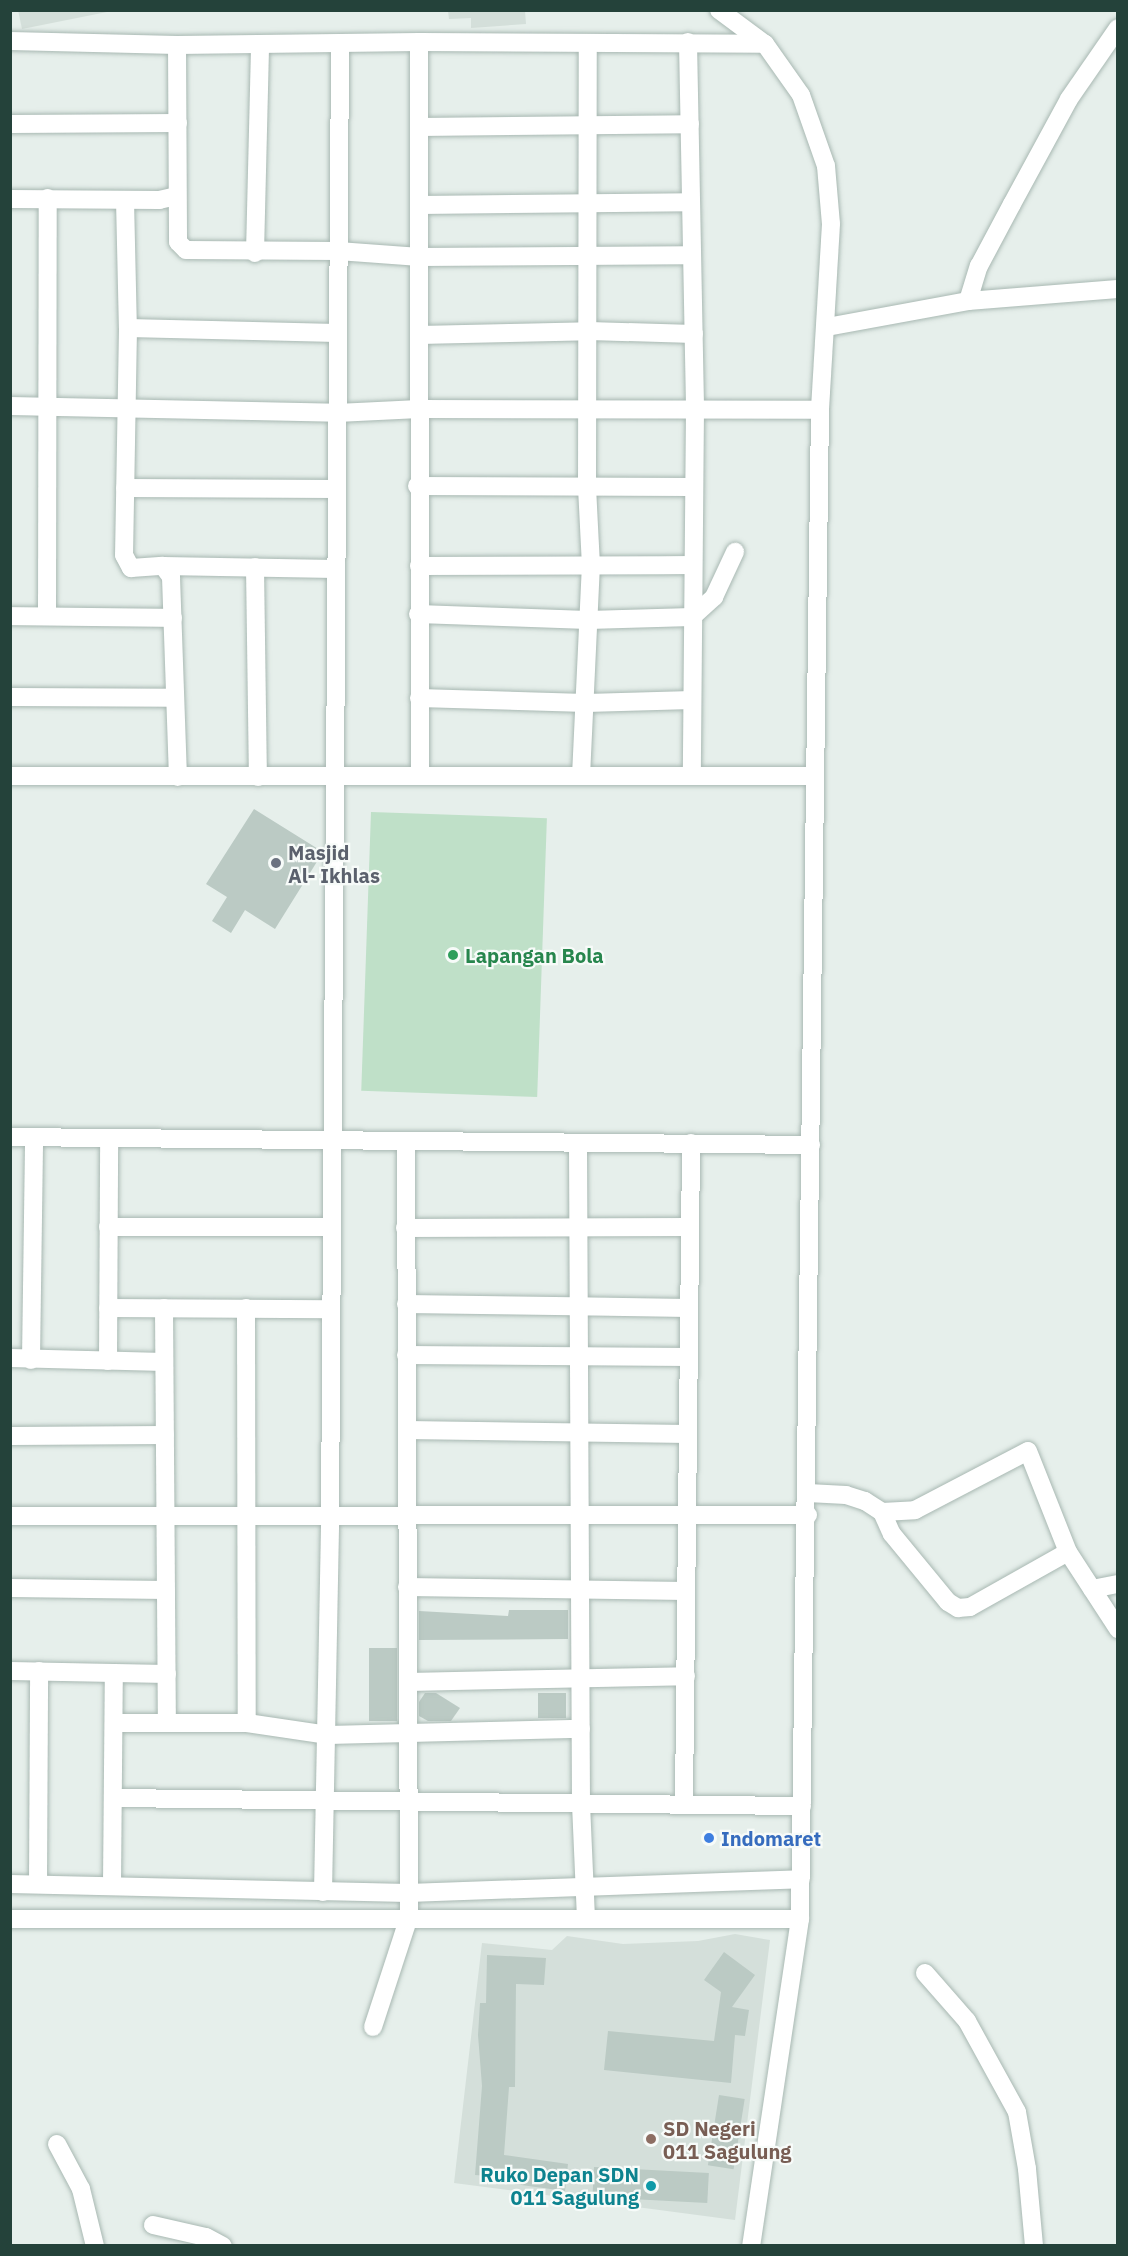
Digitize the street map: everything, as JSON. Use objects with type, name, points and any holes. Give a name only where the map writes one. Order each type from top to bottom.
[{"type":"street","points":[[719,10],[765,44],[801,95],[826,166],[831,224],[827,327],[820,410],[814,776],[808,1515],[800,1919],[751,2246]]},
{"type":"street","points":[[968,301],[980,266],[1069,99],[1118,28]]},
{"type":"street","points":[[10,41],[177,45],[340,45],[419,42],[765,44]]},
{"type":"street","points":[[419,42],[420,257],[417,486],[420,774]]},
{"type":"street","points":[[688,42],[695,409],[692,487],[692,774]]},
{"type":"street","points":[[581,776],[591,566],[587,487],[590,204],[588,44]]},
{"type":"street","points":[[177,45],[178,242],[186,250],[255,253],[338,251],[420,257],[588,253],[692,255]]},
{"type":"street","points":[[255,253],[260,45]]},
{"type":"street","points":[[323,1892],[328,1735],[330,1142],[340,45]]},
{"type":"street","points":[[10,124],[178,123]]},
{"type":"street","points":[[419,127],[690,124]]},
{"type":"street","points":[[10,199],[125,200],[176,196]]},
{"type":"street","points":[[47,616],[48,198]]},
{"type":"street","points":[[125,200],[128,328],[123,555],[132,568],[163,566],[335,568]]},
{"type":"street","points":[[419,205],[691,202]]},
{"type":"street","points":[[827,327],[968,301],[1118,289]]},
{"type":"street","points":[[128,328],[337,333]]},
{"type":"street","points":[[419,335],[589,331],[694,334]]},
{"type":"street","points":[[10,406],[126,411],[337,413],[419,410],[820,410]]},
{"type":"street","points":[[417,486],[692,487]]},
{"type":"street","points":[[124,488],[336,489]]},
{"type":"street","points":[[418,614],[588,620],[692,617],[714,597],[735,552]]},
{"type":"street","points":[[419,566],[693,565]]},
{"type":"street","points":[[163,566],[171,577],[178,777]]},
{"type":"street","points":[[255,567],[258,777]]},
{"type":"street","points":[[10,616],[173,618]]},
{"type":"street","points":[[10,697],[175,698]]},
{"type":"street","points":[[419,698],[586,703],[692,700]]},
{"type":"street","points":[[10,776],[334,778],[420,774],[581,776],[692,774],[814,776]]},
{"type":"street","points":[[10,1137],[811,1146]]},
{"type":"street","points":[[31,1360],[34,1137]]},
{"type":"street","points":[[108,1361],[109,1138]]},
{"type":"street","points":[[373,2027],[409,1917],[406,1142]]},
{"type":"street","points":[[684,1803],[691,1143]]},
{"type":"street","points":[[578,1145],[581,1804],[582,1886],[586,1917]]},
{"type":"street","points":[[108,1227],[330,1227]]},
{"type":"street","points":[[405,1228],[690,1227]]},
{"type":"street","points":[[406,1304],[689,1308]]},
{"type":"street","points":[[108,1308],[330,1309]]},
{"type":"street","points":[[164,1308],[167,1723]]},
{"type":"street","points":[[246,1308],[247,1723]]},
{"type":"street","points":[[406,1355],[689,1357]]},
{"type":"street","points":[[10,1358],[164,1362]]},
{"type":"street","points":[[407,1430],[688,1434]]},
{"type":"street","points":[[10,1436],[165,1435]]},
{"type":"street","points":[[882,1512],[915,1510],[1028,1451],[1068,1552],[1118,1629]]},
{"type":"street","points":[[808,1493],[846,1495],[865,1500],[882,1512],[892,1533],[948,1602],[958,1608],[970,1607],[1068,1552]]},
{"type":"street","points":[[10,1516],[330,1517],[687,1513],[808,1515]]},
{"type":"street","points":[[1092,1589],[1118,1584]]},
{"type":"street","points":[[407,1587],[686,1590]]},
{"type":"street","points":[[10,1588],[166,1590]]},
{"type":"street","points":[[10,1671],[167,1674]]},
{"type":"street","points":[[38,1884],[39,1671]]},
{"type":"street","points":[[112,1884],[114,1673]]},
{"type":"street","points":[[408,1682],[686,1676]]},
{"type":"street","points":[[114,1723],[247,1723],[328,1735],[407,1735],[581,1729]]},
{"type":"street","points":[[113,1798],[327,1803],[408,1801],[802,1806]]},
{"type":"street","points":[[10,1884],[112,1884],[408,1893],[801,1879]]},
{"type":"street","points":[[686,1884],[688,1917]]},
{"type":"street","points":[[10,1919],[688,1917],[800,1919]]},
{"type":"street","points":[[926,1973],[967,2021],[1017,2112],[1027,2169],[1034,2246]]},
{"type":"street","points":[[57,2144],[81,2189],[95,2246]]},
{"type":"street","points":[[153,2225],[211,2238],[223,2246]]},
{"type":"shaded area","points":[[18,10],[112,10],[112,11],[22,29]]},
{"type":"shaded area","points":[[448,11],[525,11],[526,24],[471,28],[471,18],[449,19]]},
{"type":"shaded area","name":"SD Negeri 011 Sagulung","points":[[735,1934],[770,1940],[735,2220],[454,2183],[482,1943],[552,1950],[567,1936],[623,1944],[698,1941]]},
{"type":"green space","name":"Lapangan Bola","points":[[371,812],[547,818],[537,1097],[361,1091]]},
{"type":"building","points":[[254,809],[323,852],[275,929],[245,910],[231,933],[212,921],[227,897],[206,884]]},
{"type":"building","points":[[509,1610],[568,1610],[568,1639],[419,1640],[419,1611],[508,1616]]},
{"type":"building","points":[[369,1648],[397,1648],[397,1721],[369,1721]]},
{"type":"building","points":[[425,1693],[436,1693],[460,1708],[451,1721],[428,1721],[419,1716],[419,1702]]},
{"type":"building","points":[[538,1693],[566,1693],[566,1718],[538,1718]]},
{"type":"building","points":[[724,1952],[755,1975],[732,2007],[749,2010],[745,2036],[735,2035],[731,2083],[604,2070],[608,2031],[714,2041],[721,1992],[704,1980]]},
{"type":"building","points":[[487,1955],[546,1958],[544,1985],[516,1984],[515,2087],[509,2087],[504,2155],[568,2164],[565,2191],[514,2184],[515,2178],[475,2175],[482,2086],[478,2035],[480,2003],[486,2003]]},
{"type":"building","points":[[719,2095],[745,2099],[734,2169],[708,2165]]},
{"type":"building","name":"Ruko Depan SDN 011 Sagulung","points":[[594,2167],[709,2173],[707,2203],[592,2197]]},
{"type":"place","name":"Masjid Al- Ikhlas","points":[[276,863]]},
{"type":"place","name":"Lapangan Bola","points":[[453,955]]},
{"type":"place","name":"Indomaret","points":[[709,1838]]},
{"type":"place","name":"SD Negeri 011 Sagulung","points":[[651,2139]]},
{"type":"place","name":"Ruko Depan SDN 011 Sagulung","points":[[651,2186]]}]
